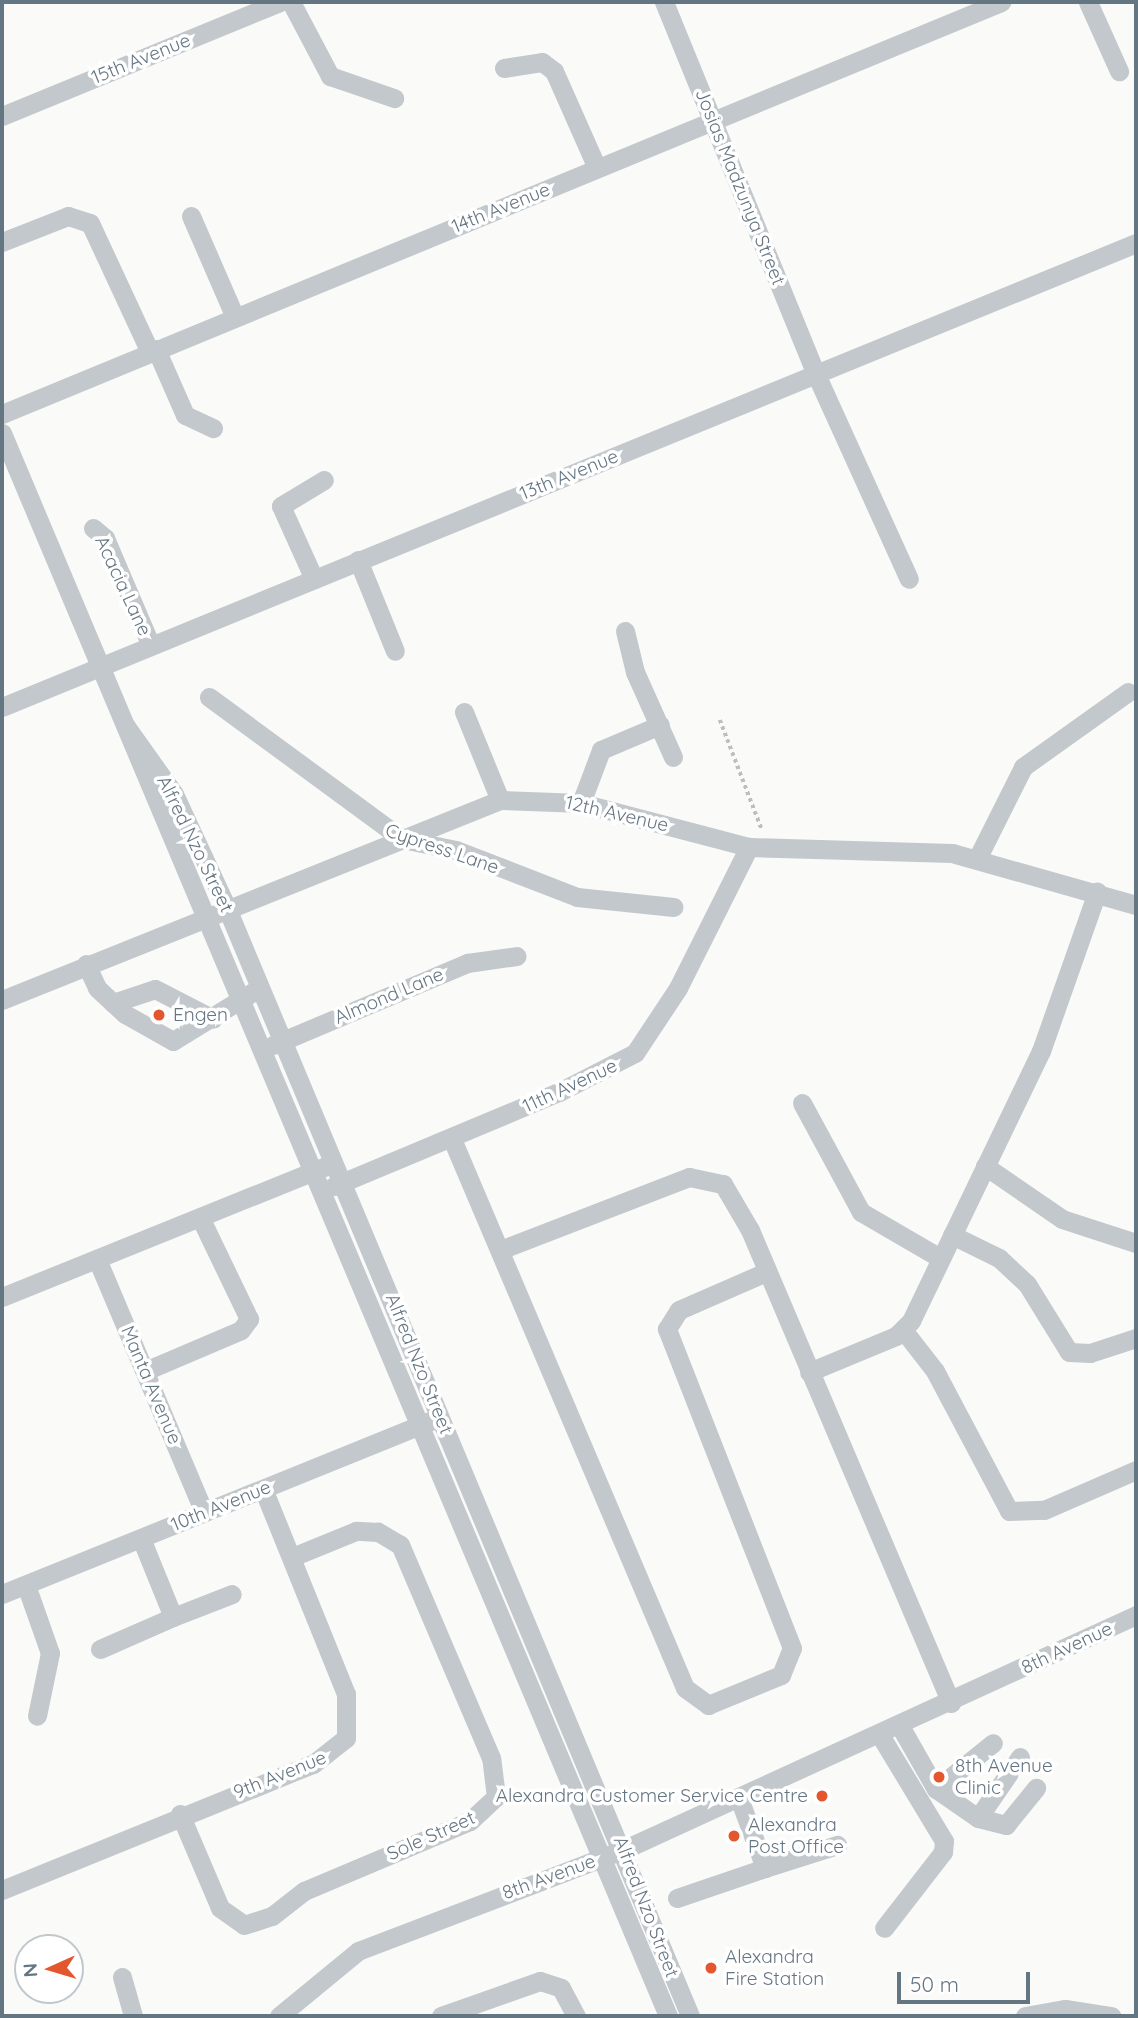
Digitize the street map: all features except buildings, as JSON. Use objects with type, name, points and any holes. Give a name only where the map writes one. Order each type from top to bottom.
[{"type":"street","name":"15th Avenue","points":[[2,116],[280,2]]},
{"type":"street","points":[[291,2],[330,76],[394,98]]},
{"type":"street","name":"Josias Madzunya Street","points":[[664,2],[815,372],[909,579]]},
{"type":"street","name":"14th Avenue","points":[[2,414],[1001,2]]},
{"type":"street","points":[[1088,2],[1119,72]]},
{"type":"street","points":[[504,68],[542,62],[554,71],[597,169]]},
{"type":"street","points":[[2,242],[68,216],[90,223],[185,415],[214,428]]},
{"type":"street","points":[[191,216],[235,317]]},
{"type":"street","name":"13th Avenue","points":[[2,707],[815,372],[1136,243]]},
{"type":"street","name":"Alfred Nzo Street","points":[[2,433],[102,667],[202,915],[242,997],[325,1190],[625,1849],[669,1993],[668,2016]]},
{"type":"street","points":[[314,579],[281,506],[324,480]]},
{"type":"street","name":"Acacia Lane","points":[[93,528],[105,538],[151,646]]},
{"type":"street","points":[[358,560],[395,651]]},
{"type":"street","points":[[625,631],[635,672],[673,757]]},
{"type":"street","points":[[977,859],[1023,767],[1128,692]]},
{"type":"street","name":"Cypress Lane","points":[[209,697],[402,839],[456,850],[576,897],[673,907]]},
{"type":"street","points":[[464,712],[500,800]]},
{"type":"street","name":"Alfred Nzo Street","points":[[125,725],[174,794],[285,1040],[344,1181],[431,1420],[601,1858],[669,1993],[690,2016]]},
{"type":"street","points":[[582,803],[601,750],[660,725]]},
{"type":"street","name":"12th Avenue","points":[[2,1000],[202,915],[500,800],[582,803],[749,847],[933,851],[977,859],[1136,905]]},
{"type":"street","name":"11th Avenue","points":[[325,1190],[452,1139],[635,1053],[673,997],[749,847]]},
{"type":"street","points":[[809,1372],[904,1331],[1058,1009],[1097,892]]},
{"type":"street","name":"Almond Lane","points":[[264,1049],[467,963],[517,956]]},
{"type":"street","points":[[86,964],[113,1003],[173,1041],[213,1020],[242,997],[262,989]]},
{"type":"street","points":[[113,1003],[155,989],[213,1020]]},
{"type":"street","points":[[802,1103],[861,1212],[940,1258]]},
{"type":"street","points":[[452,1139],[685,1688],[708,1705],[781,1675],[792,1648],[667,1329],[679,1310],[766,1272]]},
{"type":"street","points":[[2,1297],[336,1161]]},
{"type":"street","points":[[985,1166],[1062,1219],[1136,1243]]},
{"type":"street","points":[[500,1250],[701,1175],[733,1194],[951,1703]]},
{"type":"street","points":[[147,1376],[241,1329],[249,1319],[201,1216]]},
{"type":"street","points":[[952,1235],[999,1258],[1027,1284],[1069,1352],[1090,1353],[1136,1338]]},
{"type":"street","name":"Manta Avenue","points":[[97,1259],[204,1512]]},
{"type":"street","points":[[904,1331],[935,1371],[1009,1511],[1044,1510],[1136,1470]]},
{"type":"street","points":[[147,1376],[227,1347]]},
{"type":"street","name":"10th Avenue","points":[[2,1594],[431,1420]]},
{"type":"street","name":"9th Avenue","points":[[2,1890],[180,1814],[320,1761],[346,1738],[346,1694],[262,1489]]},
{"type":"street","name":"Sole Street","points":[[180,1814],[220,1908],[244,1925],[272,1916],[304,1891],[470,1821],[496,1797],[491,1758],[400,1545],[378,1532],[356,1531],[292,1557]]},
{"type":"street","points":[[141,1538],[173,1617]]},
{"type":"street","points":[[26,1585],[50,1653],[37,1716]]},
{"type":"street","points":[[100,1649],[232,1594]]},
{"type":"street","name":"8th Avenue","points":[[279,2016],[358,1951],[625,1849],[951,1703],[1136,1615]]},
{"type":"street","points":[[900,1726],[936,1789],[978,1818],[1006,1825],[1036,1788]]},
{"type":"street","points":[[880,1735],[944,1841],[943,1852],[884,1928]]},
{"type":"street","points":[[936,1789],[993,1742]]},
{"type":"street","points":[[978,1818],[1020,1757]]},
{"type":"street","points":[[739,1798],[765,1868]]},
{"type":"street","points":[[677,1898],[837,1845]]},
{"type":"street","points":[[122,1977],[133,2016]]},
{"type":"street","points":[[441,2016],[540,1980],[561,1988],[576,2016]]},
{"type":"street","points":[[1026,2016],[1065,2009],[1111,2016]]},
{"type":"path","points":[[720,720],[769,849]]},
{"type":"place","name":"Engen","points":[[159,1015]]},
{"type":"place","name":"8th Avenue Clinic","points":[[939,1777]]},
{"type":"place","name":"Alexandra Customer Service Centre","points":[[822,1796]]},
{"type":"place","name":"Alexandra Post Office","points":[[734,1836]]},
{"type":"place","name":"Alexandra Fire Station","points":[[711,1968]]}]
